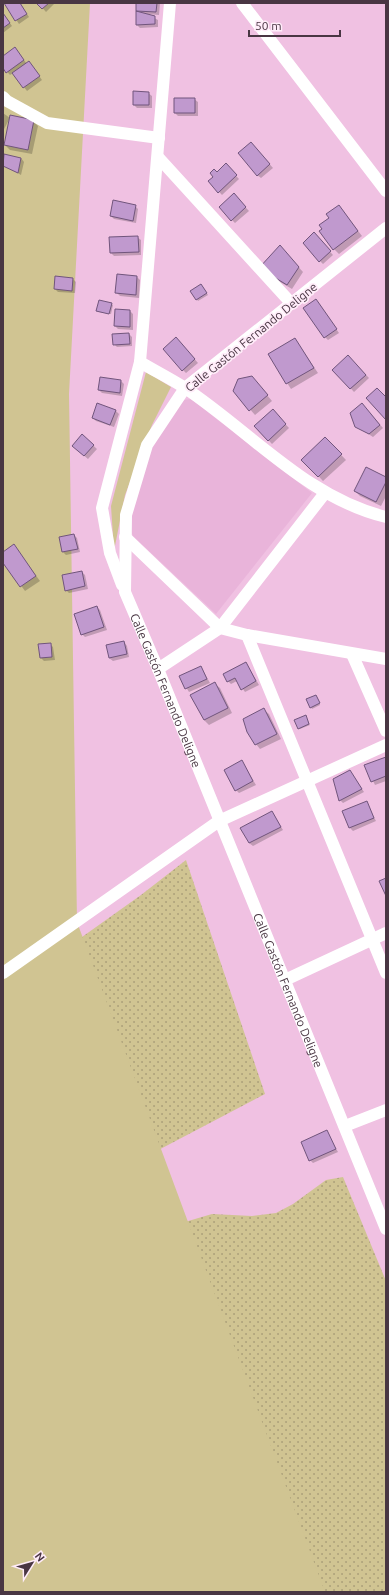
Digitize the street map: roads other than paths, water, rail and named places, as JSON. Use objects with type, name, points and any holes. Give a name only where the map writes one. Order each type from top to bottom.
[{"type":"street","points":[[124,592],[110,553],[102,508],[140,362],[170,3]]},
{"type":"street","points":[[242,3],[386,191]]},
{"type":"street","points":[[3,97],[7,101],[47,123],[159,138]]},
{"type":"street","points":[[158,158],[291,303]]},
{"type":"street","name":"Calle Gastón Fernando Deligne","points":[[386,228],[185,388],[147,445],[126,515],[124,592],[158,669],[218,821],[285,980],[386,1229]]},
{"type":"street","points":[[140,362],[185,388],[325,493],[367,513],[386,517]]},
{"type":"street","points":[[158,669],[220,628],[325,493]]},
{"type":"street","points":[[125,537],[220,628],[247,635],[386,659]]},
{"type":"street","points":[[247,635],[386,973]]},
{"type":"street","points":[[352,654],[386,731]]},
{"type":"street","points":[[3,974],[218,821],[386,745]]},
{"type":"street","points":[[285,980],[386,934]]},
{"type":"street","points":[[345,1126],[386,1110]]}]
